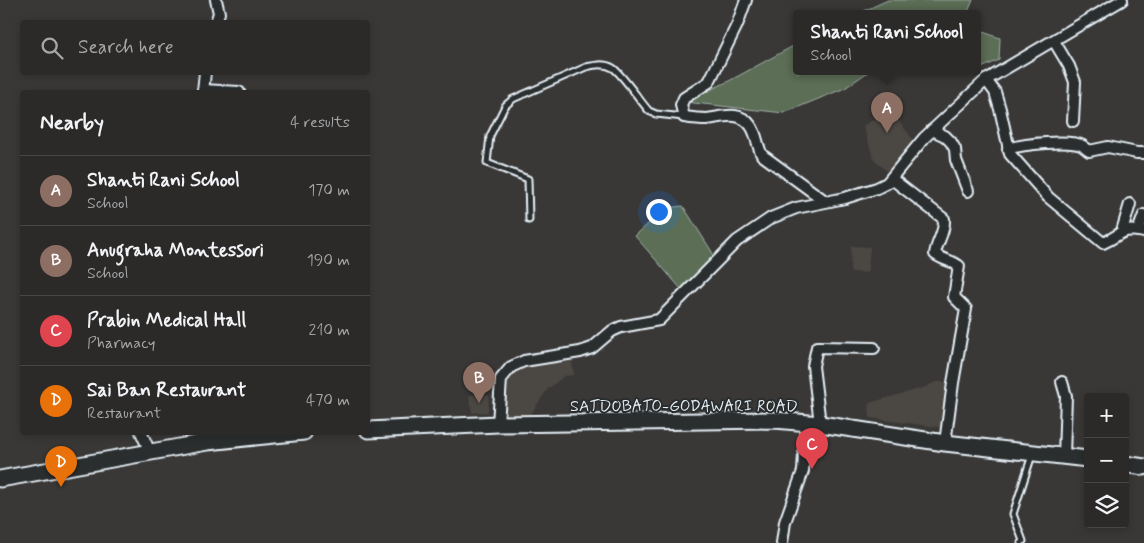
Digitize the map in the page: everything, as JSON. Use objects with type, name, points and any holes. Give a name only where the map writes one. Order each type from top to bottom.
[{"type":"street","points":[[216,0],[219,14],[217,20]]},
{"type":"street","points":[[746,0],[737,26],[709,82],[684,98],[681,105],[684,117],[706,119],[735,115],[744,119],[753,129],[758,149],[762,155],[824,201]]},
{"type":"street","points":[[498,424],[501,379],[511,367],[524,361],[586,350],[592,348],[616,329],[659,320],[737,241],[771,218],[796,208],[845,198],[887,183],[924,138],[986,80],[1122,0]]},
{"type":"street","points":[[1054,41],[1069,66],[1075,82],[1073,121]]},
{"type":"street","points":[[203,90],[205,75]]},
{"type":"street","points":[[986,80],[995,92],[1010,154],[1048,197],[1103,243],[1122,231],[1130,204]]},
{"type":"street","points":[[932,130],[945,136],[951,142],[968,191]]},
{"type":"street","points":[[1008,148],[1034,143],[1075,144],[1083,146],[1089,151],[1108,147],[1144,153]]},
{"type":"street","points":[[892,179],[906,192],[944,219],[944,228],[936,247],[936,254],[940,258],[959,266],[954,297],[966,310],[952,384],[945,443]]},
{"type":"street","points":[[1122,231],[1141,231],[1144,215]]},
{"type":"street","points":[[782,543],[785,522],[803,471],[813,423],[814,366],[817,347],[874,348]]},
{"type":"street","points":[[1062,382],[1066,396],[1064,456]]},
{"type":"street","name":"SATDOBATO-GODAWARI ROAD","points":[[370,430],[498,424],[775,420],[813,423],[945,443],[1084,459]]},
{"type":"street","points":[[142,435],[150,452]]},
{"type":"street","points":[[0,478],[206,442],[275,435]]},
{"type":"street","points":[[1129,465],[1144,467]]},
{"type":"lane","points":[[529,220],[528,179],[487,163],[490,136],[501,112],[513,99],[586,67],[597,65],[606,66],[618,73],[650,111],[656,114],[684,117]]},
{"type":"lane","points":[[1021,543],[1023,541],[1013,514],[1032,452]]},
{"type":"shaded area","points":[[890,109],[914,141],[888,172],[874,160],[863,126]]},
{"type":"shaded area","points":[[851,246],[870,247],[868,273],[850,272]]},
{"type":"shaded area","points":[[571,356],[574,375],[564,376],[547,390],[529,417],[502,420],[503,384],[523,364]]},
{"type":"shaded area","points":[[935,382],[951,382],[944,428],[870,418],[869,403],[926,387]]},
{"type":"shaded area","points":[[469,395],[489,395],[488,412],[472,413]]},
{"type":"green space","points":[[888,0],[973,0],[969,10],[866,10]]},
{"type":"green space","points":[[981,31],[1000,38],[999,60],[981,68]]},
{"type":"green space","points":[[793,46],[793,75],[864,75],[845,88],[784,113],[685,102],[729,81]]},
{"type":"green space","points":[[683,206],[714,255],[682,290],[635,236],[665,208]]},
{"type":"place","name":"Shanti Rani School","points":[[887,133]]},
{"type":"place","name":"Anugraha Montessori","points":[[479,403]]},
{"type":"place","name":"Prabin Medical Hall","points":[[812,469]]},
{"type":"place","name":"Sai Ban Restaurant","points":[[61,487]]}]
